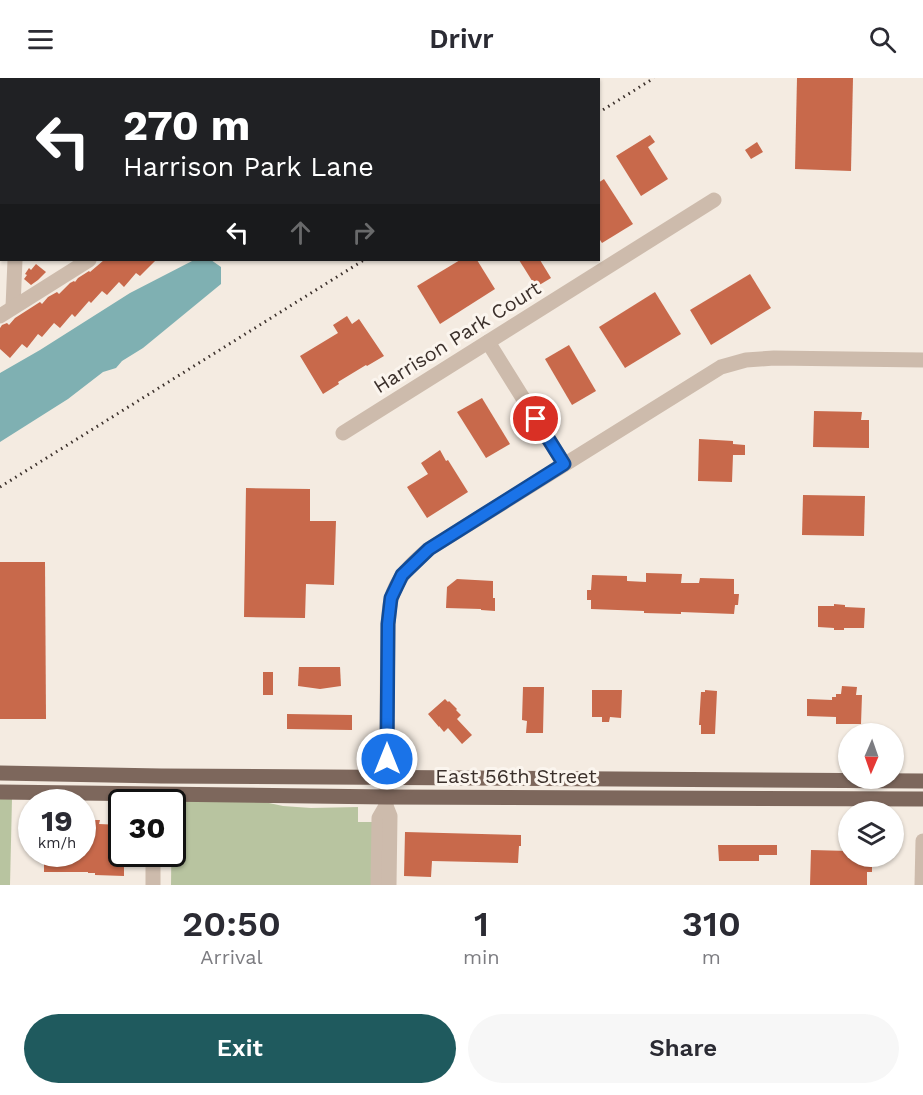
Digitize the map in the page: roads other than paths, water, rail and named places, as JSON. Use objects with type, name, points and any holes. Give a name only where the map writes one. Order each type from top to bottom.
[{"type":"main road","name":"East 56th Street","points":[[0,773],[264,777],[386,793],[923,799]]},
{"type":"main road","points":[[156,789],[163,785],[264,777]]},
{"type":"main road","name":"East 56th Street","points":[[186,798],[386,793],[661,779],[923,781]]},
{"type":"main road","points":[[588,797],[597,791],[611,788],[655,787],[661,779]]},
{"type":"main road","points":[[700,797],[704,788],[738,788],[752,780]]},
{"type":"main road","name":"East 56th Street","points":[[0,792],[108,797]]},
{"type":"street","name":"Harrison Park Court","points":[[343,433],[714,200]]},
{"type":"street","points":[[13,307],[15,261]]},
{"type":"street","points":[[0,316],[86,261]]},
{"type":"street","points":[[488,342],[564,464]]},
{"type":"street","points":[[388,885],[390,816],[386,793],[388,624],[391,598],[402,575],[429,549],[714,371],[729,364],[774,358],[923,360]]},
{"type":"street","points":[[378,885],[379,818],[386,793]]},
{"type":"street","points":[[922,885],[923,841]]},
{"type":"street","points":[[153,867],[153,885]]},
{"type":"water","points":[[192,261],[212,261],[221,267],[221,284],[143,348],[122,361],[116,368],[103,372],[68,399],[0,442],[0,373],[130,293]]},
{"type":"railway","points":[[600,112],[654,78]]},
{"type":"railway","points":[[0,487],[362,261]]}]
